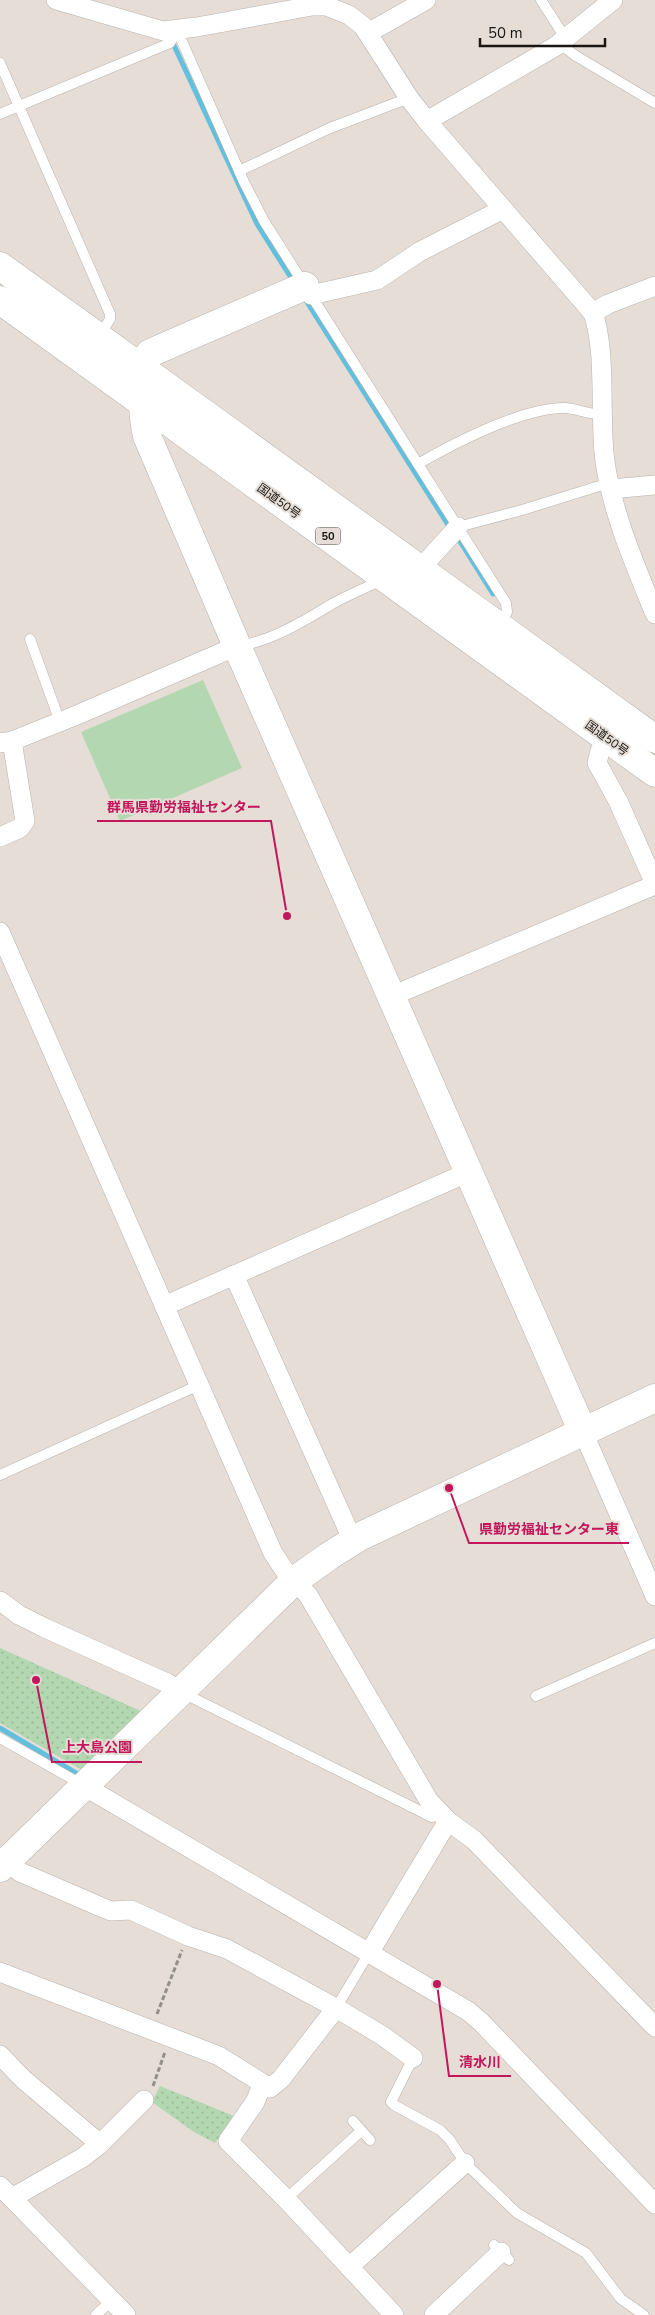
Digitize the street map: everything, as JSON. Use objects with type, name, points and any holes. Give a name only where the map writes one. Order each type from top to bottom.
[{"type":"main road","name":"50","points":[[0,266],[655,739]]},
{"type":"main road","points":[[308,291],[154,351],[148,357],[145,370],[143,402],[145,426],[153,452],[237,646],[583,1432]]},
{"type":"main road","name":"国道50号","points":[[0,300],[655,773]]},
{"type":"main road","points":[[4,1864],[294,1581],[352,1541],[655,1398]]},
{"type":"street","points":[[56,0],[82,4],[163,31],[306,7],[335,4],[359,22],[368,32],[409,98],[427,122],[592,313],[599,348],[601,414],[610,486],[624,535],[655,614]]},
{"type":"street","points":[[368,32],[426,0]]},
{"type":"street","points":[[427,122],[563,41],[613,0]]},
{"type":"street","points":[[308,291],[377,280],[419,252],[503,209]]},
{"type":"street","points":[[592,313],[608,304],[655,286]]},
{"type":"street","points":[[610,486],[655,485]]},
{"type":"street","points":[[386,577],[419,567],[428,560],[458,527]]},
{"type":"street","points":[[0,838],[20,828],[25,822],[6,742],[60,722],[237,646]]},
{"type":"street","points":[[392,996],[653,886],[652,877],[618,801],[599,769],[597,757],[610,740]]},
{"type":"street","points":[[0,932],[273,1553],[294,1581],[308,1595],[429,1801],[444,1818],[474,1840],[655,2027]]},
{"type":"street","points":[[164,1306],[469,1172]]},
{"type":"street","points":[[234,1275],[352,1541]]},
{"type":"street","points":[[583,1432],[655,1596]]},
{"type":"street","points":[[0,1601],[19,1615],[167,1683],[181,1692]]},
{"type":"street","points":[[84,1786],[474,2016],[655,2204]]},
{"type":"street","points":[[369,1953],[444,1818]]},
{"type":"street","points":[[4,1864],[101,1907],[112,1911],[131,1910],[188,1936],[227,1949],[336,2008],[383,2036],[413,2058]]},
{"type":"street","points":[[0,1972],[229,2060],[262,2085],[270,2088],[281,2079],[336,2008]]},
{"type":"street","points":[[0,2055],[23,2079],[100,2144]]},
{"type":"street","points":[[262,2085],[255,2102],[228,2141],[286,2199],[394,2315]]},
{"type":"street","points":[[126,2315],[6,2192],[82,2158],[100,2144],[144,2100]]},
{"type":"street","points":[[349,2267],[465,2163]]},
{"type":"street","points":[[434,2315],[502,2252]]},
{"type":"lane","points":[[541,0],[563,41],[576,56],[655,103]]},
{"type":"lane","points":[[0,114],[170,43],[177,30]]},
{"type":"lane","points":[[177,30],[239,171],[264,221],[506,603],[507,612],[499,627]]},
{"type":"lane","points":[[0,63],[110,314],[110,319],[99,338]]},
{"type":"lane","points":[[239,171],[330,128],[409,98]]},
{"type":"lane","points":[[418,464],[496,426],[531,414],[563,408],[601,414]]},
{"type":"lane","points":[[458,527],[610,486]]},
{"type":"lane","points":[[237,646],[251,644],[317,614],[327,606],[386,577]]},
{"type":"lane","points":[[30,639],[60,722]]},
{"type":"lane","points":[[0,1474],[199,1386]]},
{"type":"lane","points":[[536,1696],[655,1643]]},
{"type":"lane","points":[[181,1692],[395,1800],[432,1817],[444,1818]]},
{"type":"lane","points":[[0,1738],[84,1786]]},
{"type":"lane","points":[[336,2008],[369,1953]]},
{"type":"lane","points":[[413,2058],[391,2102],[440,2130],[450,2140],[465,2163],[517,2213],[586,2253],[621,2299],[644,2315]]},
{"type":"lane","points":[[352,2121],[370,2140]]},
{"type":"lane","points":[[286,2199],[361,2131]]},
{"type":"lane","points":[[96,2315],[112,2300]]},
{"type":"path","points":[[150,2030],[188,1936]]},
{"type":"path","points":[[144,2100],[149,2094],[167,2048],[168,2036]]},
{"type":"green space","points":[[203,680],[242,768],[120,821],[81,732]]},
{"type":"green space","points":[[0,1648],[143,1712],[84,1771],[0,1723]]},
{"type":"green space","points":[[160,2086],[234,2116],[215,2143],[194,2132],[152,2102]]},
{"type":"waterway","points":[[171,39],[257,224],[293,281]]},
{"type":"waterway","points":[[305,299],[450,528]]},
{"type":"waterway","points":[[456,535],[493,594]]},
{"type":"waterway","points":[[0,1728],[81,1776]]},
{"type":"place","name":"群馬県勤労福祉センター","points":[[287,916]]},
{"type":"place","name":"県勤労福祉センター東","points":[[449,1488]]},
{"type":"place","name":"上大島公園","points":[[36,1680]]},
{"type":"place","name":"清水川","points":[[437,1984]]}]
